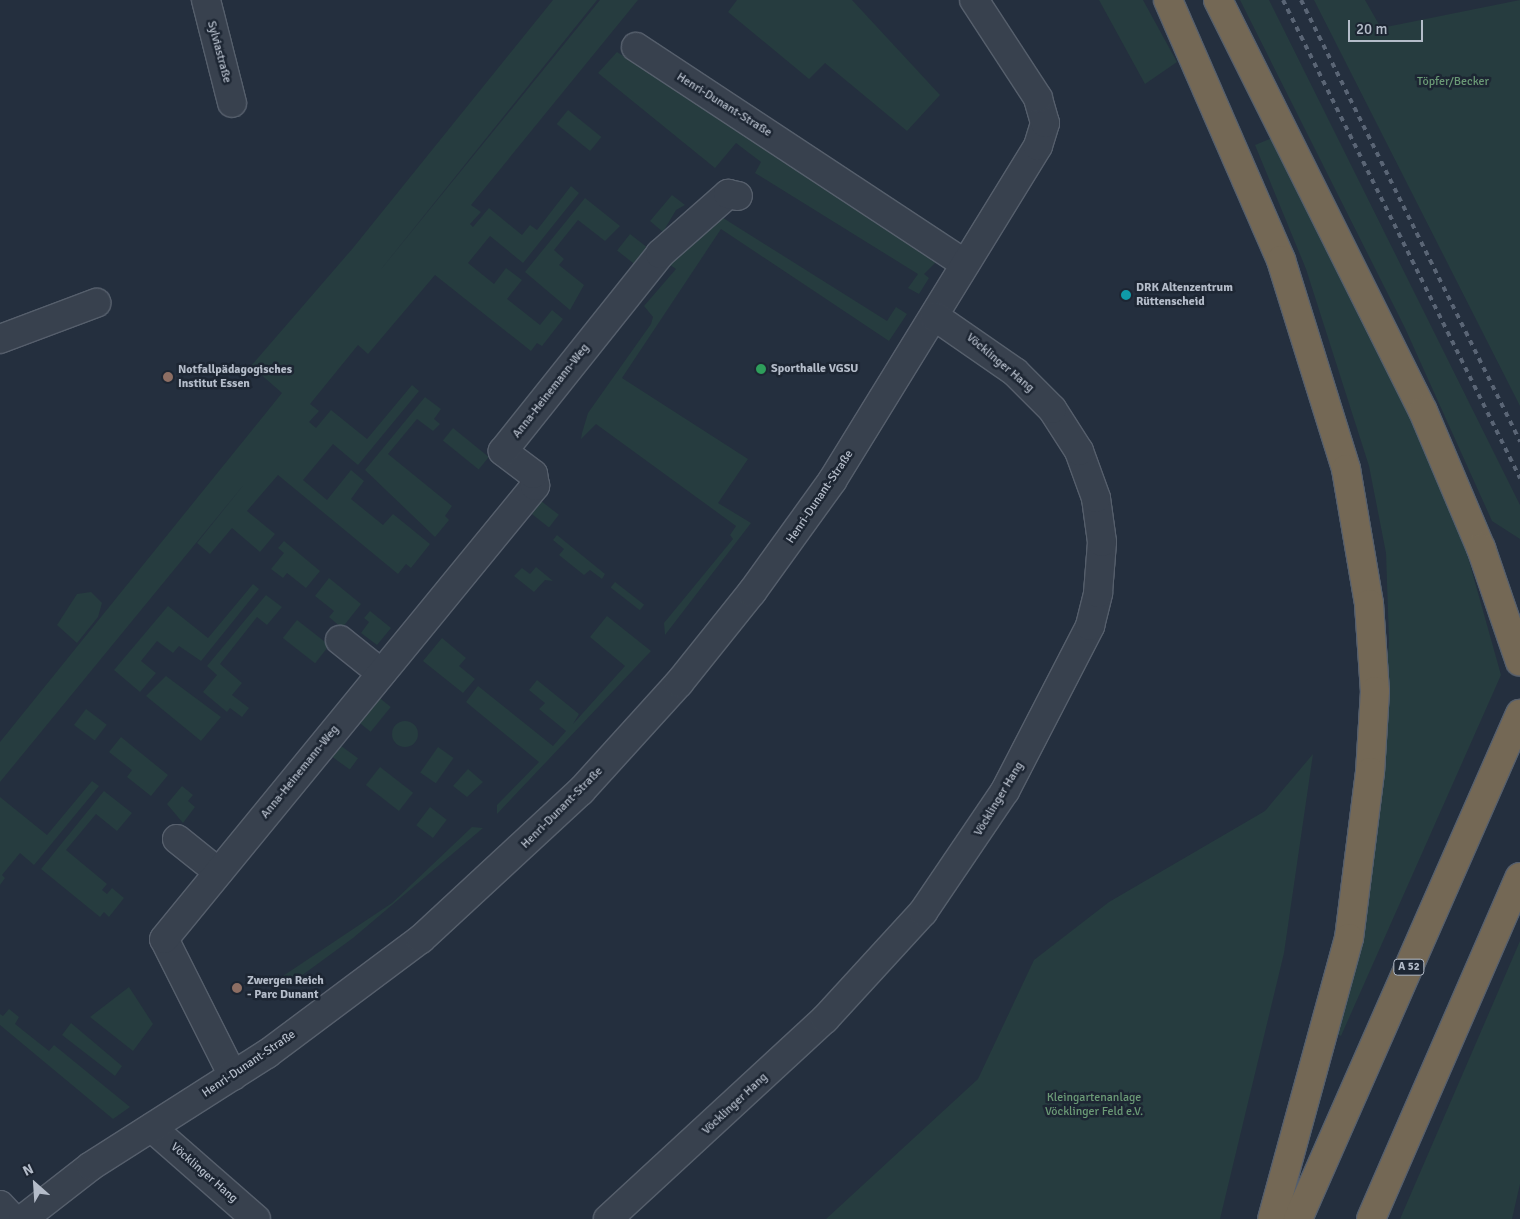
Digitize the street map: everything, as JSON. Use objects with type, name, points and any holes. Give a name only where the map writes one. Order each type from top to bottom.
[{"type":"highway","points":[[1168,0],[1281,260],[1346,469],[1369,604],[1374,691],[1371,756],[1350,938],[1272,1219]]},
{"type":"highway","points":[[1218,0],[1422,411],[1481,548],[1520,662]]},
{"type":"highway","name":"A 52","points":[[1298,1219],[1520,714]]},
{"type":"highway","points":[[1370,1219],[1520,878]]},
{"type":"street","name":"Sylviastraße","points":[[206,0],[232,103]]},
{"type":"street","name":"Henri-Dunant-Straße","points":[[23,1219],[91,1166],[233,1076],[394,961],[581,791],[679,683],[752,592],[832,481],[934,316],[963,263],[1038,146],[1045,124],[1038,98],[974,0]]},
{"type":"street","name":"Henri-Dunant-Straße","points":[[636,47],[963,263]]},
{"type":"street","name":"Anna-Heinemann-Weg","points":[[233,1076],[164,939],[534,486],[533,474],[504,451],[660,254],[728,194],[738,196]]},
{"type":"street","points":[[0,339],[96,304]]},
{"type":"street","name":"Vöcklinger Hang","points":[[608,1219],[818,1026],[923,912],[1005,791],[1090,626],[1098,593],[1102,542],[1096,498],[1079,451],[1052,409],[1016,372],[934,316]]},
{"type":"street","points":[[340,640],[381,673]]},
{"type":"street","points":[[177,839],[218,872]]},
{"type":"street","name":"Vöcklinger Hang","points":[[152,1128],[256,1219]]},
{"type":"street","points":[[0,1205],[13,1219]]},
{"type":"green space","points":[[553,0],[597,0],[378,273],[600,0],[638,0],[471,205],[481,212],[470,224],[473,227],[489,208],[522,235],[530,225],[537,230],[571,186],[579,193],[523,263],[490,236],[468,263],[494,284],[506,268],[522,280],[507,299],[540,325],[552,310],[563,319],[542,346],[537,343],[531,351],[435,275],[368,354],[358,345],[310,404],[319,411],[309,422],[316,428],[331,410],[367,439],[412,385],[419,391],[358,465],[333,444],[303,480],[327,500],[351,470],[364,481],[351,499],[383,525],[393,514],[430,544],[411,568],[406,564],[398,574],[278,475],[247,511],[275,534],[260,552],[232,528],[210,554],[197,543],[246,482],[0,782],[0,742],[282,393],[251,366],[353,248]]},
{"type":"green space","points":[[737,0],[852,0],[940,95],[907,131],[825,63],[809,79],[728,12]]},
{"type":"green space","points":[[1099,0],[1143,0],[1177,62],[1145,84]]},
{"type":"green space","points":[[1240,0],[1269,0],[1520,505],[1520,539],[1492,521],[1405,328]]},
{"type":"green space","name":"Töpfer/Becker","points":[[1314,0],[1365,0],[1381,28],[1520,0],[1520,406]]},
{"type":"green space","points":[[617,52],[942,256],[924,274],[929,278],[919,294],[908,288],[918,274],[755,173],[761,162],[736,143],[715,168],[598,73]]},
{"type":"green space","points":[[568,110],[601,137],[590,151],[557,124]]},
{"type":"green space","points":[[1272,138],[1394,380],[1464,543],[1501,675],[1341,1036],[1334,1033],[1378,790],[1389,641],[1386,553],[1369,466],[1306,269],[1255,145]]},
{"type":"green space","points":[[672,195],[685,205],[676,210],[663,232],[650,221]]},
{"type":"green space","points":[[585,198],[620,226],[605,241],[578,220],[554,250],[564,259],[559,265],[584,285],[570,310],[525,272]]},
{"type":"green space","points":[[720,216],[887,321],[896,307],[907,314],[889,341],[721,229],[622,378],[748,459],[718,503],[751,523],[665,635],[664,623],[733,539],[730,535],[736,526],[596,424],[581,439],[588,413],[651,324],[653,317],[644,306],[676,269],[666,262]]},
{"type":"green space","points":[[630,234],[649,249],[636,265],[617,251]]},
{"type":"green space","points":[[425,397],[441,409],[434,419],[440,424],[433,431],[417,419],[388,454],[452,506],[445,516],[449,520],[435,537],[365,470]]},
{"type":"green space","points":[[453,428],[489,457],[479,469],[443,440]]},
{"type":"green space","points":[[536,497],[559,515],[549,527],[526,510]]},
{"type":"green space","points":[[557,535],[605,574],[602,579],[590,570],[584,575],[559,555],[564,549],[553,540]]},
{"type":"green space","points":[[284,541],[320,571],[306,588],[287,573],[283,578],[271,569],[284,553],[278,548]]},
{"type":"green space","points":[[536,567],[553,581],[545,580],[534,592],[514,576],[522,568],[530,574]]},
{"type":"green space","points":[[329,578],[361,604],[342,628],[329,617],[334,611],[315,596]]},
{"type":"green space","points":[[615,582],[644,605],[640,610],[611,588]]},
{"type":"green space","points":[[253,584],[259,589],[201,661],[179,646],[173,653],[157,641],[141,661],[156,673],[140,692],[114,670],[168,606],[208,638]]},
{"type":"green space","points":[[91,592],[102,603],[98,617],[77,643],[57,625],[77,594]]},
{"type":"green space","points":[[266,595],[282,607],[267,625],[257,617],[220,664],[242,683],[232,695],[249,708],[242,717],[230,708],[227,712],[203,692],[217,675],[207,666]]},
{"type":"green space","points":[[370,611],[391,628],[377,645],[361,633],[369,622],[364,618]]},
{"type":"green space","points":[[607,616],[651,651],[497,814],[497,805],[539,762],[466,702],[478,686],[553,746],[566,731],[539,709],[545,703],[529,690],[537,680],[579,714],[573,724],[625,666],[590,637]]},
{"type":"green space","points":[[297,620],[329,645],[315,663],[283,638]]},
{"type":"green space","points":[[442,638],[466,658],[459,666],[475,679],[463,693],[423,661]]},
{"type":"green space","points":[[166,676],[221,717],[201,741],[146,696]]},
{"type":"green space","points":[[376,695],[391,707],[371,732],[356,720]]},
{"type":"green space","points":[[86,709],[107,725],[95,741],[74,725]]},
{"type":"green space","points":[[405,721],[414,725],[418,734],[414,743],[405,747],[396,743],[392,734],[396,725]]},
{"type":"green space","points":[[121,737],[168,775],[151,796],[127,777],[132,770],[109,752]]},
{"type":"green space","points":[[337,743],[358,758],[350,770],[329,754]]},
{"type":"green space","points":[[438,747],[454,758],[436,783],[420,772]]},
{"type":"green space","name":"Kleingartenanlage Vöcklinger Feld e.V.","points":[[1313,754],[1284,953],[1220,1219],[826,1219],[978,1079],[1034,960],[1109,902],[1265,811]]},
{"type":"green space","points":[[380,767],[413,793],[399,811],[366,785]]},
{"type":"green space","points":[[468,769],[483,782],[467,797],[453,786]]},
{"type":"green space","points":[[92,781],[99,786],[34,865],[20,853],[2,875],[5,878],[0,885],[0,797],[47,835]]},
{"type":"green space","points":[[182,786],[193,795],[188,801],[195,807],[183,823],[167,804]]},
{"type":"green space","points":[[104,791],[132,813],[117,831],[96,814],[66,850],[107,884],[102,890],[107,894],[112,888],[124,898],[109,917],[104,912],[100,917],[41,869]]},
{"type":"green space","points":[[430,807],[447,820],[433,838],[416,825]]},
{"type":"green space","points":[[472,827],[483,828],[353,938],[286,987],[283,976],[392,903]]},
{"type":"green space","points":[[1520,941],[1520,1184],[1512,1219],[1400,1219]]},
{"type":"green space","points":[[129,987],[153,1024],[133,1051],[90,1017]]},
{"type":"green space","points":[[9,1009],[19,1017],[15,1024],[49,1051],[54,1045],[130,1107],[113,1119],[0,1025],[0,1014],[3,1016]]},
{"type":"green space","points":[[71,1023],[122,1066],[115,1076],[62,1035]]},
{"type":"railway","points":[[1283,0],[1520,478]]},
{"type":"railway","points":[[1301,0],[1520,442]]},
{"type":"place","name":"DRK Altenzentrum Rüttenscheid","points":[[1126,295]]},
{"type":"place","name":"Sporthalle VGSU","points":[[761,369]]},
{"type":"place","name":"Notfallpädagogisches Institut Essen","points":[[168,377]]},
{"type":"place","name":"Zwergen Reich - Parc Dunant","points":[[237,988]]}]
